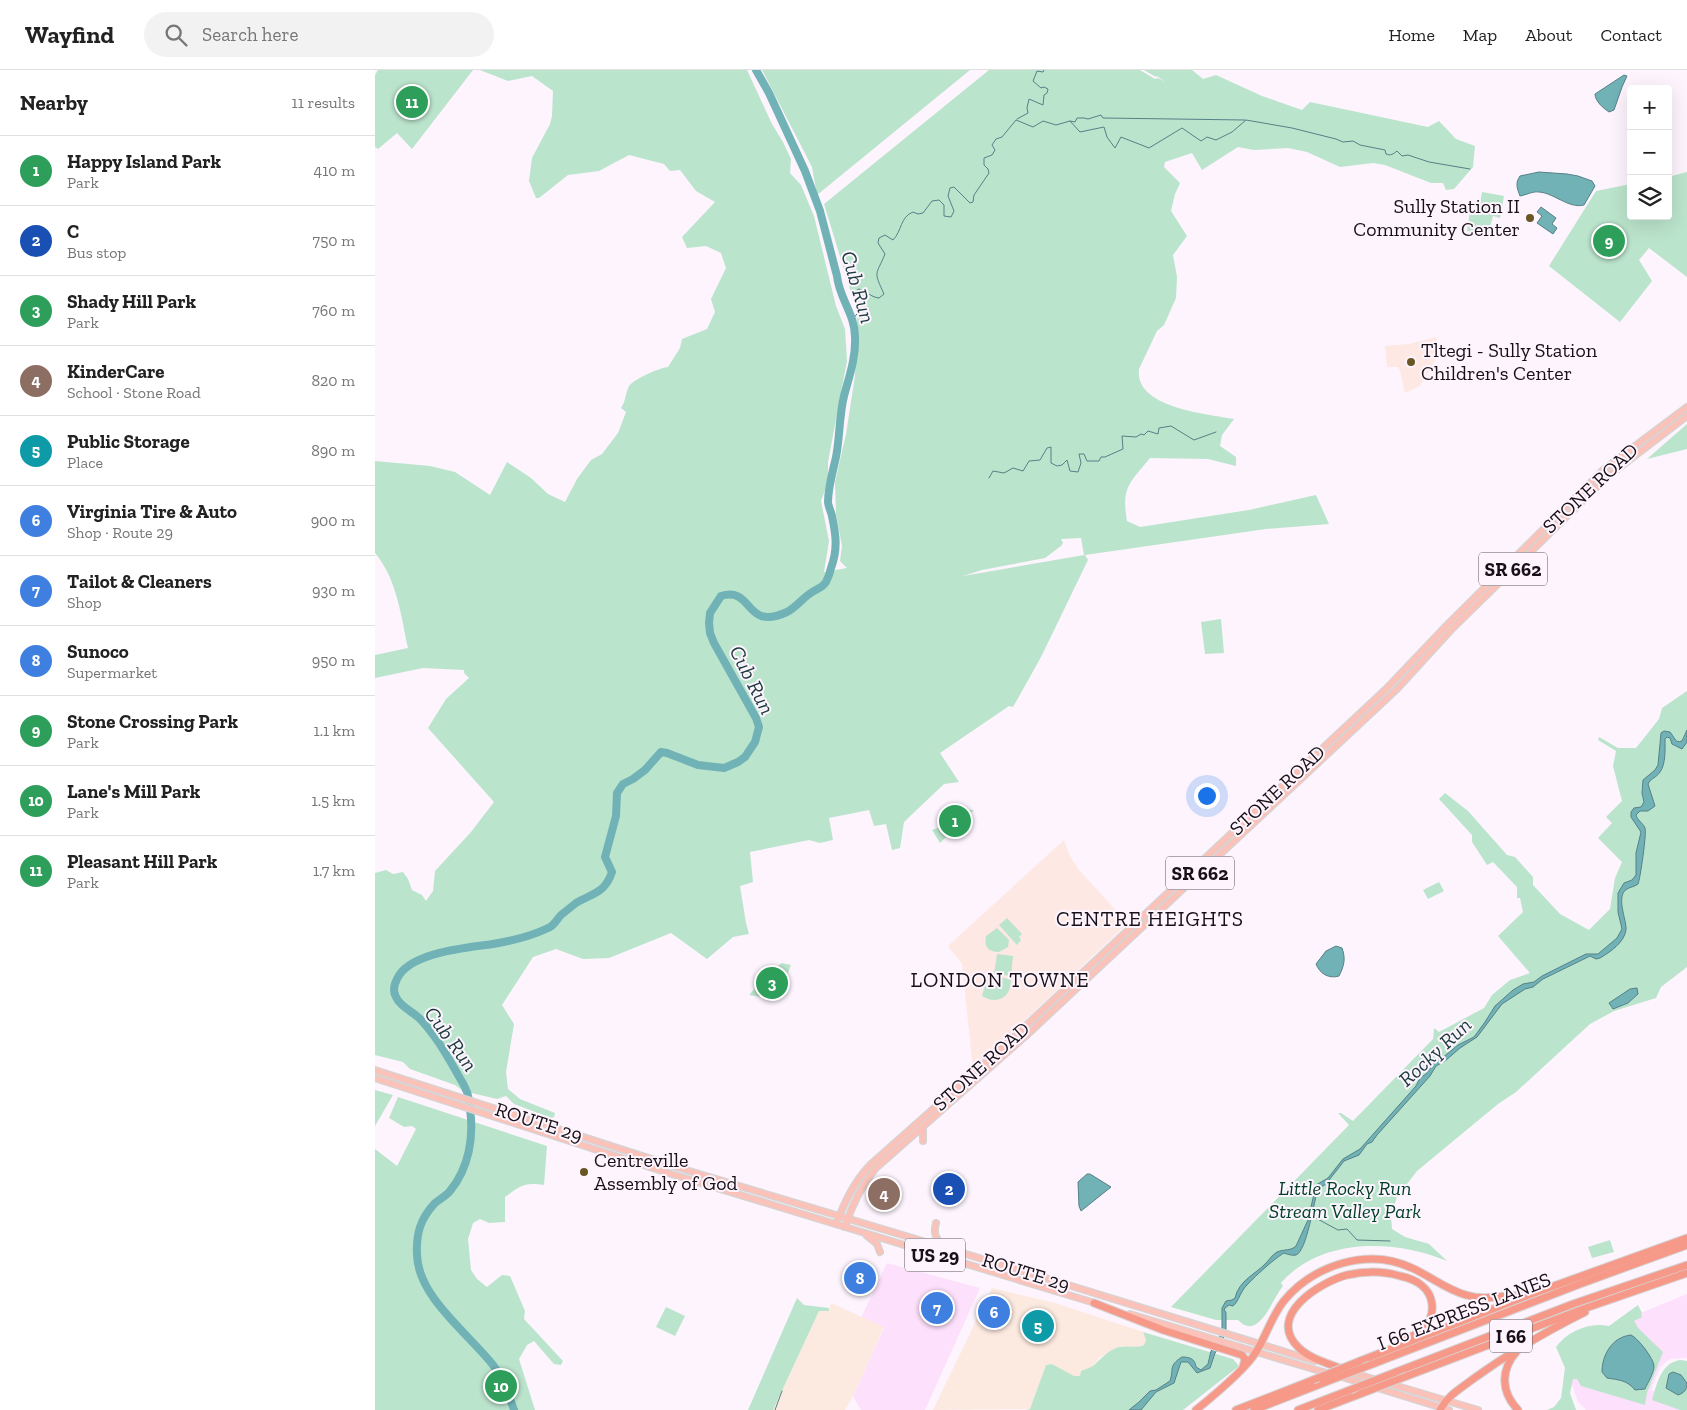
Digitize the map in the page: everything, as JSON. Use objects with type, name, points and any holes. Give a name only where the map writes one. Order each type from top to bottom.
[{"type":"highway","name":"I 66","points":[[1236,1410],[1526,1296],[1687,1238]]},
{"type":"highway","name":"I 66 EXPRESS LANES","points":[[1254,1410],[1580,1284],[1687,1246]]},
{"type":"highway","points":[[1196,1410],[1243,1368],[1256,1352],[1274,1316],[1293,1292],[1324,1270],[1339,1264],[1356,1260],[1382,1259],[1412,1267],[1450,1289],[1472,1297],[1495,1299],[1515,1294],[1526,1296]]},
{"type":"highway","name":"I 66 EXPRESS LANES","points":[[1298,1410],[1565,1307],[1687,1265]]},
{"type":"highway","points":[[1340,1368],[1299,1349],[1291,1339],[1289,1325],[1291,1314],[1301,1301],[1315,1290],[1336,1279],[1359,1273],[1383,1272],[1416,1281],[1429,1294],[1433,1310],[1426,1325],[1414,1335],[1378,1354]]},
{"type":"highway","name":"I 66","points":[[1318,1410],[1617,1297],[1687,1273]]},
{"type":"highway","points":[[1442,1406],[1497,1361],[1524,1344],[1617,1297]]},
{"type":"highway","points":[[1094,1303],[1163,1330],[1228,1347],[1244,1356],[1243,1368]]},
{"type":"highway","points":[[1519,1410],[1508,1398],[1504,1375],[1509,1360],[1524,1344]]},
{"type":"main road","name":"STONE ROAD","points":[[836,1224],[854,1184],[870,1165],[1003,1047],[1386,689],[1603,470],[1687,407]]},
{"type":"main road","name":"STONE ROAD","points":[[845,1227],[853,1204],[876,1168],[1024,1037],[1397,689],[1451,630],[1607,478],[1687,416]]},
{"type":"main road","name":"ROUTE 29","points":[[375,1070],[686,1170],[1340,1368],[1449,1410]]},
{"type":"main road","name":"ROUTE 29","points":[[375,1078],[667,1173],[1094,1303]]},
{"type":"main road","points":[[923,1127],[923,1141]]},
{"type":"main road","points":[[936,1223],[935,1236],[946,1248]]},
{"type":"main road","points":[[861,1232],[877,1244],[880,1252],[885,1246],[898,1244]]},
{"type":"main road","name":"ROUTE 29","points":[[1228,1347],[1256,1352],[1442,1406],[1478,1410]]},
{"type":"shaded area","name":"Tltegi - Sully Station Children's Center","points":[[1436,337],[1439,349],[1436,359],[1420,386],[1405,393],[1398,367],[1387,367],[1385,346],[1409,344]]},
{"type":"shaded area","points":[[1064,840],[1070,856],[1079,870],[1125,920],[1125,926],[973,1069],[962,964],[948,946]]},
{"type":"shaded area","points":[[887,1263],[980,1288],[925,1410],[861,1410],[853,1396],[884,1328],[861,1318]]},
{"type":"shaded area","points":[[992,1288],[1055,1303],[1143,1332],[1146,1340],[1144,1345],[1138,1348],[1121,1346],[1100,1357],[1092,1367],[1081,1371],[1080,1377],[1074,1376],[1052,1364],[1046,1365],[1030,1409],[933,1410]]},
{"type":"shaded area","points":[[1687,1294],[1687,1358],[1670,1359],[1660,1367],[1651,1390],[1687,1401],[1687,1410],[1586,1410],[1578,1401],[1572,1385],[1571,1372],[1643,1394],[1655,1362],[1662,1354],[1626,1318]]},
{"type":"shaded area","points":[[831,1303],[884,1327],[853,1396],[845,1410],[773,1410],[819,1311],[829,1311]]},
{"type":"green space","points":[[378,70],[473,70],[412,149],[397,133],[378,149],[375,147],[375,75]]},
{"type":"green space","points":[[480,70],[747,70],[772,124],[791,159],[790,173],[801,185],[814,216],[836,306],[845,329],[847,361],[828,462],[828,482],[821,501],[829,541],[824,572],[847,568],[840,561],[842,546],[836,514],[835,482],[846,434],[855,376],[857,312],[824,204],[989,70],[1140,70],[1155,79],[1158,78],[1165,82],[1157,76],[1144,70],[1192,70],[1203,79],[1216,75],[1262,96],[1302,110],[1310,102],[1428,127],[1439,121],[1456,139],[1475,146],[1473,167],[1454,189],[1446,190],[1443,183],[1431,183],[1385,165],[1373,163],[1340,167],[1307,152],[1288,148],[1254,150],[1238,147],[1202,170],[1192,153],[1165,162],[1164,167],[1180,183],[1171,211],[1187,236],[1173,255],[1177,277],[1176,298],[1164,325],[1157,331],[1139,369],[1141,382],[1148,393],[1160,401],[1175,407],[1234,419],[1222,435],[1220,446],[1236,457],[1236,466],[1208,459],[1150,458],[1132,480],[1126,493],[1125,510],[1127,521],[1140,527],[1249,510],[1316,495],[1329,524],[1266,529],[1085,555],[1088,560],[1041,657],[1013,707],[1009,706],[940,753],[959,782],[944,784],[904,822],[900,848],[892,850],[886,824],[874,826],[869,810],[829,818],[833,840],[820,843],[809,840],[750,852],[753,882],[740,886],[749,934],[733,937],[707,959],[671,933],[609,958],[583,959],[556,949],[533,957],[502,1005],[514,1024],[506,1072],[508,1089],[520,1099],[555,1113],[554,1117],[551,1118],[514,1104],[506,1096],[497,1099],[463,1091],[455,1085],[410,1069],[403,1062],[375,1055],[375,873],[386,870],[393,874],[403,872],[412,890],[422,895],[426,901],[433,891],[435,871],[471,832],[494,802],[428,728],[446,699],[469,678],[464,673],[464,670],[423,668],[375,678],[375,655],[408,648],[393,586],[375,553],[375,461],[430,466],[455,472],[490,495],[507,462],[531,478],[548,494],[565,502],[577,479],[591,460],[602,454],[618,433],[626,412],[621,408],[629,386],[647,374],[668,367],[680,348],[682,339],[707,329],[715,312],[711,299],[726,268],[721,253],[706,246],[687,248],[682,237],[715,202],[696,191],[680,170],[670,171],[664,164],[629,155],[599,171],[568,175],[539,198],[536,198],[529,181],[532,158],[550,124],[553,91],[532,76],[508,81]],"holes":[[[1081,538],[1084,555],[963,576],[982,570],[1045,558],[1061,546],[1063,543],[1061,539]]]},
{"type":"green space","points":[[762,70],[970,70],[817,195],[812,167]]},
{"type":"green space","points":[[1687,172],[1687,277],[1649,248],[1639,260],[1652,281],[1620,322],[1549,266],[1596,191],[1627,185],[1627,220],[1672,220],[1672,176]]},
{"type":"green space","points":[[1482,192],[1504,196],[1500,218],[1493,216],[1488,235],[1467,231],[1470,211],[1478,213]]},
{"type":"green space","points":[[1687,424],[1687,449],[1647,459]]},
{"type":"green space","points":[[1221,619],[1224,653],[1205,654],[1201,622]]},
{"type":"green space","name":"Little Rocky Run Stream Valley Park","points":[[1687,691],[1687,967],[1661,987],[1656,998],[1614,1011],[1590,1024],[1516,1092],[1498,1104],[1417,1171],[1397,1197],[1391,1216],[1392,1229],[1405,1237],[1429,1244],[1447,1261],[1427,1254],[1382,1246],[1359,1246],[1337,1250],[1316,1257],[1297,1268],[1281,1283],[1283,1286],[1264,1316],[1252,1326],[1238,1320],[1216,1320],[1171,1307],[1349,1125],[1338,1113],[1353,1121],[1433,1039],[1434,1028],[1439,1032],[1484,1008],[1492,995],[1510,980],[1530,973],[1498,936],[1523,912],[1520,898],[1517,898],[1517,887],[1493,862],[1487,865],[1472,842],[1472,835],[1439,799],[1445,793],[1468,811],[1507,855],[1515,857],[1533,877],[1533,885],[1560,914],[1589,930],[1610,909],[1615,878],[1622,862],[1598,838],[1612,823],[1606,817],[1622,801],[1613,766],[1616,751],[1598,740],[1599,737],[1618,748],[1636,748],[1659,719],[1662,708]]},
{"type":"green space","points":[[957,809],[974,810],[940,843],[932,830],[943,826]]},
{"type":"green space","points":[[1439,882],[1444,891],[1428,899],[1423,890]]},
{"type":"green space","points":[[1007,918],[1022,934],[1019,937],[1021,940],[1017,945],[999,925]]},
{"type":"green space","points":[[997,928],[1009,940],[1008,947],[999,952],[992,951],[986,946],[986,936]]},
{"type":"green space","points":[[997,954],[1013,956],[1011,976],[994,974]]},
{"type":"green space","points":[[782,963],[791,965],[778,1000],[749,995],[771,971]]},
{"type":"green space","points":[[988,973],[1011,980],[1009,991],[998,1000],[982,996]]},
{"type":"green space","points":[[375,1090],[393,1095],[375,1126]]},
{"type":"green space","points":[[398,1097],[547,1146],[544,1185],[531,1184],[523,1186],[505,1197],[505,1222],[489,1223],[480,1219],[473,1223],[468,1239],[471,1270],[477,1279],[487,1287],[502,1275],[510,1276],[525,1311],[524,1319],[563,1361],[561,1365],[554,1364],[534,1341],[527,1345],[519,1359],[535,1410],[375,1410],[375,1149],[397,1166],[416,1129],[412,1126],[404,1127],[389,1118]]},
{"type":"green space","points":[[1610,1240],[1614,1252],[1592,1258],[1588,1247]]},
{"type":"green space","points":[[797,1298],[804,1305],[829,1308],[829,1311],[819,1311],[773,1410],[748,1410]]},
{"type":"green space","points":[[1638,1305],[1642,1317],[1634,1321],[1639,1329],[1663,1352],[1647,1393],[1645,1405],[1581,1386],[1577,1379],[1573,1379],[1570,1393],[1576,1410],[1547,1410],[1554,1407],[1561,1398],[1565,1368],[1556,1347],[1561,1341],[1579,1329],[1594,1325],[1609,1326]]},
{"type":"green space","points":[[666,1307],[685,1316],[675,1336],[656,1327]]},
{"type":"green space","points":[[1143,1332],[1233,1359],[1239,1366],[1183,1410],[1026,1410],[1030,1409],[1046,1365],[1052,1364],[1074,1376],[1080,1376],[1081,1371],[1093,1366],[1115,1348],[1144,1345],[1146,1340]]},
{"type":"green space","points":[[1687,1361],[1687,1383],[1685,1379],[1687,1410],[1680,1410],[1652,1400],[1664,1369],[1674,1362]]},
{"type":"water","points":[[1624,75],[1627,76],[1614,110],[1609,112],[1598,102],[1595,94]]},
{"type":"water","points":[[1539,172],[1578,176],[1592,181],[1595,186],[1584,205],[1578,206],[1545,193],[1539,192],[1520,196],[1517,181],[1520,176]]},
{"type":"water","points":[[1541,207],[1556,218],[1552,224],[1557,228],[1553,234],[1537,223],[1542,216],[1537,212]]},
{"type":"water","points":[[1687,730],[1687,742],[1682,749],[1672,744],[1670,738],[1667,737],[1665,739],[1665,756],[1662,769],[1648,784],[1655,806],[1648,811],[1640,811],[1636,815],[1645,828],[1643,856],[1638,884],[1627,889],[1622,897],[1626,930],[1620,943],[1600,958],[1596,959],[1590,956],[1543,979],[1533,987],[1525,989],[1502,1004],[1477,1037],[1436,1066],[1430,1076],[1372,1142],[1367,1144],[1359,1155],[1344,1161],[1326,1184],[1318,1189],[1307,1235],[1300,1251],[1296,1255],[1284,1253],[1268,1265],[1243,1290],[1233,1306],[1229,1305],[1224,1309],[1226,1313],[1226,1331],[1210,1368],[1197,1373],[1188,1362],[1181,1362],[1174,1383],[1156,1392],[1141,1410],[1129,1410],[1150,1391],[1156,1390],[1170,1381],[1173,1365],[1182,1357],[1192,1359],[1196,1367],[1201,1370],[1208,1364],[1211,1351],[1217,1345],[1222,1330],[1222,1308],[1226,1301],[1235,1298],[1240,1286],[1275,1253],[1292,1249],[1296,1246],[1308,1220],[1316,1185],[1328,1178],[1343,1159],[1360,1149],[1434,1063],[1458,1045],[1474,1037],[1495,1006],[1513,990],[1523,984],[1534,982],[1586,954],[1598,954],[1617,938],[1622,929],[1618,912],[1618,893],[1624,883],[1632,880],[1636,875],[1636,853],[1641,832],[1631,817],[1631,812],[1634,808],[1641,807],[1644,802],[1642,793],[1643,780],[1658,765],[1661,733],[1664,731],[1670,732],[1676,741],[1680,742]]},
{"type":"water","points":[[1336,946],[1342,948],[1344,956],[1343,966],[1339,976],[1328,976],[1320,971],[1316,964],[1326,951]]},
{"type":"water","points":[[1637,988],[1638,994],[1628,1003],[1613,1009],[1609,1003],[1630,989]]},
{"type":"water","points":[[1087,1174],[1111,1187],[1081,1211],[1078,1182]]},
{"type":"water","points":[[1631,1335],[1649,1354],[1654,1366],[1645,1389],[1635,1390],[1626,1382],[1607,1378],[1602,1372],[1604,1359],[1609,1348],[1618,1339]]},
{"type":"water","points":[[1673,1372],[1681,1375],[1687,1383],[1685,1391],[1678,1395],[1666,1388],[1669,1374]]},
{"type":"waterway","name":"Cub Run","points":[[514,1410],[497,1370],[435,1300],[426,1286],[420,1271],[417,1247],[422,1221],[435,1203],[450,1191],[462,1172],[469,1152],[471,1120],[467,1092],[445,1052],[418,1017],[398,1001],[394,993],[395,986],[397,979],[404,970],[426,957],[507,941],[542,931],[552,926],[561,915],[576,903],[602,888],[612,872],[605,857],[616,816],[617,793],[623,784],[645,770],[661,752],[698,765],[724,768],[745,757],[755,742],[759,727],[756,718],[714,643],[710,633],[710,613],[721,596],[732,595],[739,597],[763,617],[773,617],[791,610],[824,585],[828,577],[835,555],[836,542],[828,496],[837,449],[842,404],[853,360],[855,345],[854,329],[850,313],[838,284],[820,211],[805,171],[769,93],[756,70]]},
{"type":"waterway","points":[[1017,119],[1028,113],[1029,99],[1043,105],[1044,95],[1048,89],[1041,88],[1033,81],[1037,71],[1043,72],[1044,70]]},
{"type":"waterway","points":[[1070,121],[1075,122],[1077,118],[1088,119],[1101,115],[1103,118],[1245,120]]},
{"type":"waterway","points":[[853,319],[860,310],[856,297],[858,289],[879,298],[884,294],[877,277],[885,254],[878,243],[879,238],[885,235],[893,240],[906,217],[913,212],[923,213],[932,201],[939,200],[944,205],[944,216],[951,217],[954,211],[948,196],[950,188],[954,187],[970,203],[973,202],[974,195],[989,173],[984,165],[984,158],[992,155],[995,150],[992,145],[996,139],[1002,137],[1016,120],[1033,127],[1043,121],[1056,125],[1070,121],[1080,132],[1104,127],[1107,137],[1115,148],[1121,137],[1149,148],[1182,128],[1201,141],[1207,137],[1216,140],[1232,132],[1246,120],[1292,128],[1343,142],[1353,141],[1360,145],[1385,150],[1388,155],[1397,151],[1402,156],[1408,155],[1429,162],[1470,169]]},
{"type":"waterway","points":[[989,478],[993,471],[1004,473],[1013,468],[1023,471],[1029,461],[1040,460],[1047,448],[1051,447],[1051,463],[1057,466],[1062,465],[1067,460],[1070,471],[1078,472],[1081,463],[1079,454],[1084,454],[1087,461],[1099,461],[1101,457],[1123,449],[1122,436],[1136,437],[1141,434],[1144,435],[1148,431],[1158,434],[1159,428],[1171,426],[1194,440],[1216,432]]},
{"type":"waterway","points":[[1312,1216],[1338,1230],[1347,1229],[1357,1240],[1390,1241]]},
{"type":"waterway","points":[[775,1410],[782,1391]]},
{"type":"place","name":"Pleasant Hill Park","points":[[412,102]]},
{"type":"place","name":"Sully Station II Community Center","points":[[1530,218]]},
{"type":"place","name":"Stone Crossing Park","points":[[1609,241]]},
{"type":"place","name":"Tltegi - Sully Station Children's Center","points":[[1411,362]]},
{"type":"place","name":"Happy Island Park","points":[[955,821]]},
{"type":"place","name":"Shady Hill Park","points":[[772,983]]},
{"type":"place","name":"Centreville Assembly of God","points":[[584,1172]]},
{"type":"place","name":"C","points":[[949,1189]]},
{"type":"place","name":"KinderCare","points":[[884,1194]]},
{"type":"place","name":"Sunoco","points":[[860,1278]]},
{"type":"place","name":"Tailot & Cleaners","points":[[937,1308]]},
{"type":"place","name":"Virginia Tire & Auto","points":[[994,1312]]},
{"type":"place","name":"Public Storage","points":[[1038,1326]]},
{"type":"place","name":"Lane's Mill Park","points":[[501,1386]]},
{"type":"district","name":"CENTRE HEIGHTS","points":[[1150,919]]},
{"type":"district","name":"LONDON TOWNE","points":[[1000,980]]},
{"type":"water label","name":"Rocky Run","points":[[1435,1052]]}]
